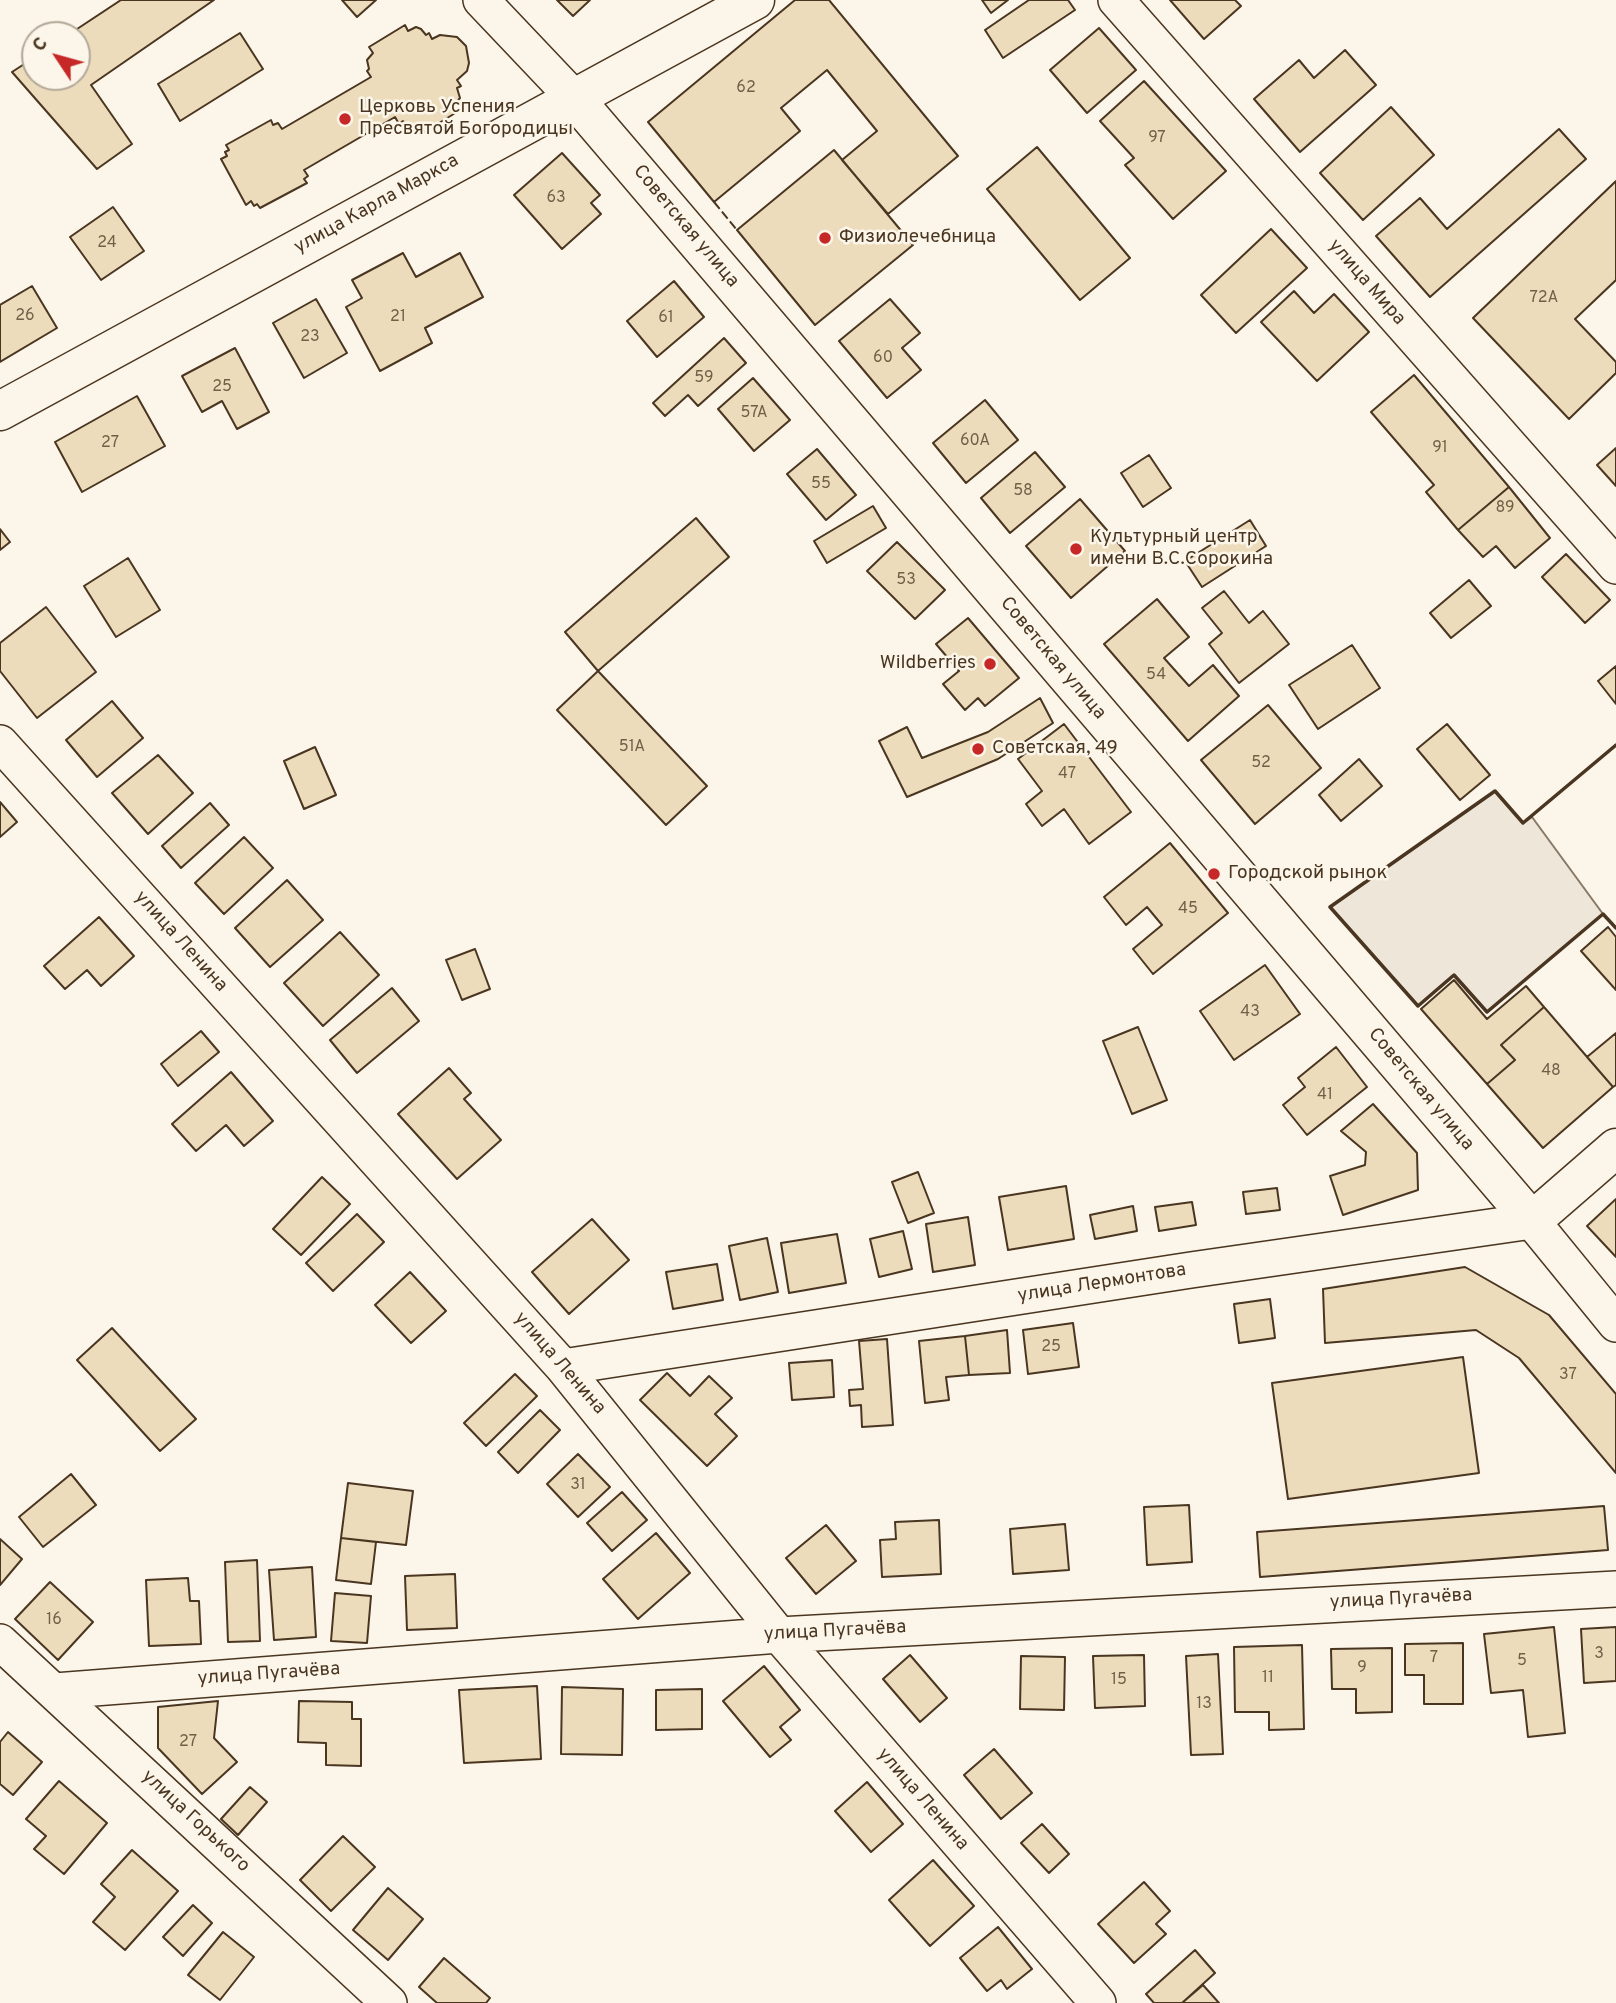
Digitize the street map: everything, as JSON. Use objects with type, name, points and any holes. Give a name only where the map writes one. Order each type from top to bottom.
[{"type":"main road","name":"улица Карла Маркса","points":[[0,411],[755,0]]},
{"type":"main road","name":"Советская улица","points":[[574,98],[1532,1221]]},
{"type":"main road","points":[[1532,1221],[1616,1148]]},
{"type":"street","name":"Советская улица","points":[[481,0],[574,98]]},
{"type":"street","name":"улица Мира","points":[[1115,0],[1616,566]]},
{"type":"street","name":"улица Ленина","points":[[0,743],[563,1367],[779,1635],[1098,2003]]},
{"type":"street","name":"Советская улица","points":[[1532,1221],[1616,1324]]},
{"type":"street","name":"улица Лермонтова","points":[[563,1367],[1191,1270],[1532,1221]]},
{"type":"street","name":"улица Пугачёва","points":[[55,1691],[779,1635],[1616,1588]]},
{"type":"street","name":"улица Горького","points":[[0,1643],[55,1691],[389,2003]]},
{"type":"shaded area","points":[[1495,791],[1523,823],[1532,817],[1603,914],[1487,1012],[1454,975],[1418,1006],[1330,907]]},
{"type":"building","points":[[121,0],[214,0],[91,85],[89,21]]},
{"type":"building","points":[[342,0],[376,0],[357,17]]},
{"type":"building","points":[[557,0],[590,0],[573,16]]},
{"type":"building","points":[[795,0],[829,0],[958,156],[888,214],[842,160],[877,131],[827,70],[781,108],[800,131],[714,202],[648,122]]},
{"type":"building","points":[[982,0],[1008,0],[991,13]]},
{"type":"building","points":[[1029,0],[1068,0],[1075,10],[1003,58],[985,30]]},
{"type":"building","points":[[1170,0],[1235,0],[1241,6],[1204,39]]},
{"type":"building","name":"Церковь Успения Пресвятой Богородицы","points":[[405,25],[408,31],[416,27],[426,35],[429,33],[432,39],[440,35],[457,37],[466,46],[469,63],[467,71],[457,80],[461,86],[457,88],[460,98],[453,106],[457,112],[421,134],[417,127],[408,128],[403,121],[399,124],[395,117],[304,170],[308,176],[304,179],[307,183],[260,208],[257,204],[254,206],[251,201],[246,205],[221,159],[227,156],[225,152],[229,150],[226,145],[271,120],[273,125],[278,123],[282,129],[371,77],[367,71],[367,60],[373,53],[369,47]]},
{"type":"building","points":[[1099,28],[1136,70],[1087,113],[1050,70]]},
{"type":"building","points":[[240,33],[263,69],[180,121],[158,84]]},
{"type":"building","points":[[1345,50],[1376,85],[1300,152],[1254,99],[1299,60],[1314,78]]},
{"type":"building","points":[[21,66],[21,82],[12,72]]},
{"type":"building","points":[[1144,81],[1226,171],[1173,219],[1125,165],[1134,158],[1100,121]]},
{"type":"building","points":[[91,85],[132,144],[97,169],[29,91],[91,91]]},
{"type":"building","points":[[1391,107],[1434,155],[1363,220],[1320,173]]},
{"type":"building","points":[[1559,129],[1586,159],[1430,297],[1376,236],[1420,198],[1447,229]]},
{"type":"building","points":[[1037,147],[1130,258],[1080,300],[987,189]]},
{"type":"building","name":"Физиолечебница","points":[[834,150],[913,245],[815,325],[737,230]]},
{"type":"building","points":[[562,153],[600,195],[591,203],[601,214],[562,249],[514,195]]},
{"type":"building","points":[[1616,181],[1616,280],[1575,319],[1616,362],[1616,373],[1569,419],[1473,318]]},
{"type":"building","points":[[113,207],[144,251],[101,280],[70,237]]},
{"type":"building","points":[[1271,229],[1307,268],[1236,333],[1201,295]]},
{"type":"building","points":[[403,253],[416,277],[460,253],[483,297],[425,328],[432,343],[380,371],[346,307],[362,298],[352,280]]},
{"type":"building","points":[[674,281],[704,317],[657,357],[627,321]]},
{"type":"building","points":[[32,286],[57,328],[0,362],[0,305]]},
{"type":"building","points":[[1294,291],[1314,313],[1334,294],[1369,332],[1317,381],[1261,322]]},
{"type":"building","points":[[316,299],[347,353],[304,378],[273,323]]},
{"type":"building","points":[[890,299],[920,333],[902,348],[921,370],[887,398],[839,341]]},
{"type":"building","points":[[724,338],[746,363],[698,406],[688,395],[665,416],[653,403]]},
{"type":"building","points":[[235,348],[269,412],[237,429],[222,401],[202,412],[182,376]]},
{"type":"building","points":[[1414,375],[1509,487],[1458,530],[1426,492],[1434,485],[1371,412]]},
{"type":"building","points":[[753,378],[790,420],[754,451],[718,409]]},
{"type":"building","points":[[137,396],[165,446],[82,492],[55,442]]},
{"type":"building","points":[[985,400],[1018,440],[966,483],[933,443]]},
{"type":"building","points":[[1616,448],[1616,486],[1597,465]]},
{"type":"building","points":[[817,449],[856,495],[826,520],[787,474]]},
{"type":"building","points":[[1035,452],[1065,487],[1010,533],[981,498]]},
{"type":"building","points":[[1149,455],[1171,488],[1143,507],[1121,473]]},
{"type":"building","points":[[1509,487],[1550,538],[1515,568],[1496,546],[1483,557],[1458,530]]},
{"type":"building","name":"Культурный центр имени В.С.Сорокина","points":[[1080,499],[1125,551],[1071,598],[1026,546]]},
{"type":"building","points":[[873,506],[886,528],[827,563],[814,541]]},
{"type":"building","points":[[696,518],[729,557],[598,671],[565,632]]},
{"type":"building","points":[[1250,520],[1266,546],[1202,587],[1185,561]]},
{"type":"building","points":[[0,529],[10,542],[0,550]]},
{"type":"building","points":[[897,542],[945,590],[915,619],[867,571]]},
{"type":"building","points":[[1566,554],[1610,600],[1585,623],[1542,577]]},
{"type":"building","points":[[128,558],[160,610],[116,637],[84,586]]},
{"type":"building","points":[[1469,580],[1491,606],[1451,638],[1430,613]]},
{"type":"building","points":[[1224,591],[1249,623],[1263,611],[1289,644],[1239,683],[1209,644],[1222,633],[1202,608]]},
{"type":"building","points":[[1157,599],[1189,637],[1164,658],[1189,686],[1213,665],[1239,696],[1188,741],[1104,644]]},
{"type":"building","points":[[46,607],[96,672],[37,718],[0,671],[0,643]]},
{"type":"building","points":[[968,618],[1019,678],[985,706],[978,698],[965,710],[943,684],[959,671],[936,644]]},
{"type":"building","points":[[1352,645],[1380,688],[1318,729],[1289,685]]},
{"type":"building","points":[[1616,666],[1616,704],[1598,681]]},
{"type":"building","points":[[598,671],[707,786],[666,825],[557,710]]},
{"type":"building","name":"Советская, 49","points":[[1040,698],[1053,723],[998,759],[907,797],[879,741],[907,727],[922,758],[988,732]]},
{"type":"building","points":[[112,701],[143,738],[97,777],[66,740]]},
{"type":"building","points":[[1268,705],[1321,768],[1255,824],[1201,760]]},
{"type":"building","points":[[1064,724],[1131,812],[1089,844],[1064,809],[1042,826],[1026,804],[1042,791],[1018,759]]},
{"type":"building","points":[[1447,724],[1490,775],[1460,800],[1417,749]]},
{"type":"building","points":[[315,747],[336,795],[304,809],[284,761]]},
{"type":"building","points":[[158,755],[193,793],[148,834],[112,793]]},
{"type":"building","points":[[1359,759],[1382,786],[1341,821],[1319,795]]},
{"type":"building","points":[[0,802],[17,822],[0,837]]},
{"type":"building","points":[[210,803],[229,825],[181,868],[162,846]]},
{"type":"building","points":[[244,837],[273,868],[224,914],[195,883]]},
{"type":"building","points":[[1170,843],[1228,913],[1153,974],[1133,949],[1162,925],[1147,907],[1126,925],[1104,897]]},
{"type":"building","points":[[287,880],[323,920],[270,967],[235,928]]},
{"type":"building","points":[[99,917],[134,956],[101,986],[87,970],[65,989],[44,966]]},
{"type":"building","points":[[1608,927],[1616,937],[1616,990],[1581,951]]},
{"type":"building","points":[[340,932],[379,975],[323,1026],[284,983]]},
{"type":"building","points":[[475,949],[490,989],[462,1000],[446,960]]},
{"type":"building","points":[[1265,965],[1300,1014],[1234,1060],[1200,1011]]},
{"type":"building","points":[[1454,980],[1487,1019],[1526,986],[1544,1007],[1501,1045],[1515,1060],[1487,1084],[1421,1009]]},
{"type":"building","points":[[392,988],[419,1021],[357,1073],[330,1040]]},
{"type":"building","points":[[1544,1007],[1613,1087],[1543,1148],[1487,1084],[1515,1060],[1501,1045]]},
{"type":"building","points":[[1138,1027],[1167,1100],[1132,1114],[1103,1041]]},
{"type":"building","points":[[201,1031],[219,1052],[178,1086],[161,1064]]},
{"type":"building","points":[[1616,1033],[1616,1085],[1613,1087],[1587,1057]]},
{"type":"building","points":[[1336,1047],[1367,1087],[1307,1135],[1283,1105],[1305,1087],[1298,1078]]},
{"type":"building","points":[[449,1068],[471,1093],[464,1099],[501,1140],[457,1179],[398,1114]]},
{"type":"building","points":[[231,1072],[273,1121],[244,1146],[226,1125],[196,1151],[172,1124]]},
{"type":"building","points":[[1373,1104],[1417,1153],[1418,1190],[1343,1215],[1330,1176],[1365,1165],[1366,1152],[1341,1131]]},
{"type":"building","points":[[918,1172],[934,1213],[908,1223],[892,1182]]},
{"type":"building","points":[[322,1177],[350,1204],[301,1255],[273,1229]]},
{"type":"building","points":[[1066,1186],[1074,1239],[1008,1250],[999,1197]]},
{"type":"building","points":[[1277,1188],[1280,1210],[1246,1214],[1243,1192]]},
{"type":"building","points":[[1616,1199],[1616,1257],[1587,1226]]},
{"type":"building","points":[[1192,1202],[1196,1225],[1159,1231],[1155,1207]]},
{"type":"building","points":[[1133,1206],[1137,1231],[1095,1239],[1090,1215]]},
{"type":"building","points":[[357,1214],[384,1242],[333,1291],[306,1263]]},
{"type":"building","points":[[968,1217],[975,1265],[933,1272],[926,1224]]},
{"type":"building","points":[[592,1219],[629,1260],[569,1314],[532,1272]]},
{"type":"building","points":[[903,1231],[912,1269],[879,1277],[870,1239]]},
{"type":"building","points":[[837,1234],[846,1283],[789,1293],[781,1243]]},
{"type":"building","points":[[767,1238],[778,1292],[740,1300],[729,1246]]},
{"type":"building","points":[[717,1264],[723,1300],[673,1309],[666,1272]]},
{"type":"building","points":[[1465,1267],[1549,1315],[1616,1394],[1616,1473],[1519,1358],[1476,1330],[1325,1343],[1323,1289]]},
{"type":"building","points":[[410,1272],[446,1311],[411,1343],[375,1305]]},
{"type":"building","points":[[1270,1299],[1275,1338],[1239,1343],[1234,1304]]},
{"type":"building","points":[[1073,1323],[1079,1367],[1028,1374],[1023,1330]]},
{"type":"building","points":[[112,1328],[196,1419],[160,1451],[77,1360]]},
{"type":"building","points":[[1007,1330],[1010,1373],[969,1375],[965,1336]]},
{"type":"building","points":[[965,1336],[969,1375],[946,1377],[949,1400],[925,1403],[919,1341]]},
{"type":"building","points":[[887,1339],[893,1425],[862,1427],[861,1405],[850,1406],[849,1390],[863,1389],[859,1341]]},
{"type":"building","points":[[1463,1357],[1479,1473],[1288,1499],[1272,1383]]},
{"type":"building","points":[[832,1360],[834,1397],[792,1400],[789,1363]]},
{"type":"building","points":[[667,1373],[690,1396],[709,1376],[732,1398],[715,1414],[737,1436],[707,1466],[640,1400]]},
{"type":"building","points":[[515,1374],[537,1396],[486,1446],[464,1423]]},
{"type":"building","points":[[540,1410],[560,1430],[518,1473],[498,1452]]},
{"type":"building","points":[[578,1454],[610,1487],[578,1517],[547,1484]]},
{"type":"building","points":[[71,1474],[96,1505],[43,1547],[19,1517]]},
{"type":"building","points":[[348,1483],[413,1491],[406,1545],[341,1538]]},
{"type":"building","points":[[622,1492],[647,1520],[612,1551],[587,1523]]},
{"type":"building","points":[[1189,1505],[1192,1562],[1147,1565],[1144,1507]]},
{"type":"building","points":[[1604,1506],[1608,1550],[1260,1577],[1257,1532]]},
{"type":"building","points":[[939,1520],[941,1574],[882,1577],[880,1540],[896,1539],[895,1522]]},
{"type":"building","points":[[1065,1524],[1069,1570],[1013,1574],[1010,1529]]},
{"type":"building","points":[[826,1525],[856,1561],[816,1594],[786,1558]]},
{"type":"building","points":[[656,1533],[690,1573],[638,1619],[603,1579]]},
{"type":"building","points":[[341,1538],[376,1542],[371,1584],[336,1580]]},
{"type":"building","points":[[0,1539],[22,1559],[0,1585]]},
{"type":"building","points":[[257,1560],[260,1641],[228,1642],[225,1562]]},
{"type":"building","points":[[312,1567],[316,1637],[274,1640],[269,1570]]},
{"type":"building","points":[[455,1574],[457,1628],[407,1630],[405,1576]]},
{"type":"building","points":[[188,1578],[190,1601],[199,1601],[201,1644],[149,1646],[146,1580]]},
{"type":"building","points":[[50,1582],[93,1622],[58,1660],[15,1619]]},
{"type":"building","points":[[335,1593],[371,1596],[367,1643],[331,1641]]},
{"type":"building","points":[[1554,1627],[1565,1733],[1528,1737],[1523,1690],[1491,1693],[1484,1634]]},
{"type":"building","points":[[1616,1627],[1616,1681],[1584,1683],[1581,1629]]},
{"type":"building","points":[[1463,1643],[1463,1704],[1424,1704],[1424,1675],[1405,1675],[1405,1644]]},
{"type":"building","points":[[1302,1645],[1304,1729],[1269,1730],[1269,1712],[1235,1712],[1234,1647]]},
{"type":"building","points":[[1392,1648],[1392,1712],[1356,1713],[1356,1689],[1332,1689],[1331,1649]]},
{"type":"building","points":[[1218,1654],[1223,1754],[1191,1755],[1186,1656]]},
{"type":"building","points":[[910,1655],[947,1698],[920,1722],[883,1679]]},
{"type":"building","points":[[1144,1655],[1145,1706],[1095,1708],[1093,1656]]},
{"type":"building","points":[[1021,1656],[1065,1657],[1064,1710],[1020,1709]]},
{"type":"building","points":[[764,1666],[800,1710],[780,1727],[791,1740],[770,1757],[723,1701]]},
{"type":"building","points":[[537,1686],[541,1759],[464,1763],[459,1690]]},
{"type":"building","points":[[562,1687],[623,1689],[622,1755],[561,1754]]},
{"type":"building","points":[[702,1689],[702,1729],[656,1730],[656,1690]]},
{"type":"building","points":[[218,1701],[214,1738],[237,1762],[202,1794],[158,1748],[158,1707]]},
{"type":"building","points":[[299,1701],[352,1702],[352,1719],[361,1719],[361,1766],[326,1765],[326,1743],[298,1742]]},
{"type":"building","points":[[8,1732],[42,1762],[13,1795],[0,1784],[0,1742]]},
{"type":"building","points":[[994,1749],[1032,1793],[1001,1819],[964,1775]]},
{"type":"building","points":[[59,1781],[107,1823],[64,1874],[34,1849],[46,1836],[26,1819]]},
{"type":"building","points":[[867,1782],[903,1824],[871,1852],[835,1811]]},
{"type":"building","points":[[250,1787],[267,1802],[238,1835],[221,1819]]},
{"type":"building","points":[[1042,1824],[1069,1854],[1049,1873],[1021,1843]]},
{"type":"building","points":[[343,1836],[375,1867],[331,1911],[300,1880]]},
{"type":"building","points":[[132,1850],[178,1891],[125,1950],[93,1922],[115,1897],[101,1884]]},
{"type":"building","points":[[933,1860],[974,1906],[930,1946],[889,1900]]},
{"type":"building","points":[[1144,1882],[1170,1911],[1156,1924],[1166,1934],[1134,1963],[1098,1924]]},
{"type":"building","points":[[388,1888],[423,1919],[388,1960],[353,1930]]},
{"type":"building","points":[[193,1905],[212,1923],[183,1956],[163,1937]]},
{"type":"building","points":[[998,1927],[1032,1969],[1007,1989],[1001,1980],[987,1991],[960,1958]]},
{"type":"building","points":[[223,1932],[254,1957],[220,2000],[188,1975]]},
{"type":"building","points":[[1195,1950],[1215,1973],[1182,2003],[1154,2003],[1146,1994]]},
{"type":"building","points":[[444,1958],[490,1998],[486,2003],[437,2003],[419,1987]]},
{"type":"building","points":[[1203,1985],[1219,2003],[1182,2003]]},
{"type":"fence","points":[[714,202],[737,230]]},
{"type":"wall","points":[[1616,745],[1523,823],[1495,791],[1330,907],[1418,1006],[1454,975],[1487,1012],[1603,914],[1616,928]]},
{"type":"place","name":"Церковь Успения Пресвятой Богородицы","points":[[345,119]]},
{"type":"place","name":"Физиолечебница","points":[[825,238]]},
{"type":"place","name":"Культурный центр имени В.С.Сорокина","points":[[1076,549]]},
{"type":"place","name":"Wildberries","points":[[990,664]]},
{"type":"place","name":"Советская, 49","points":[[978,749]]},
{"type":"place","name":"Городской рынок","points":[[1214,874]]}]
